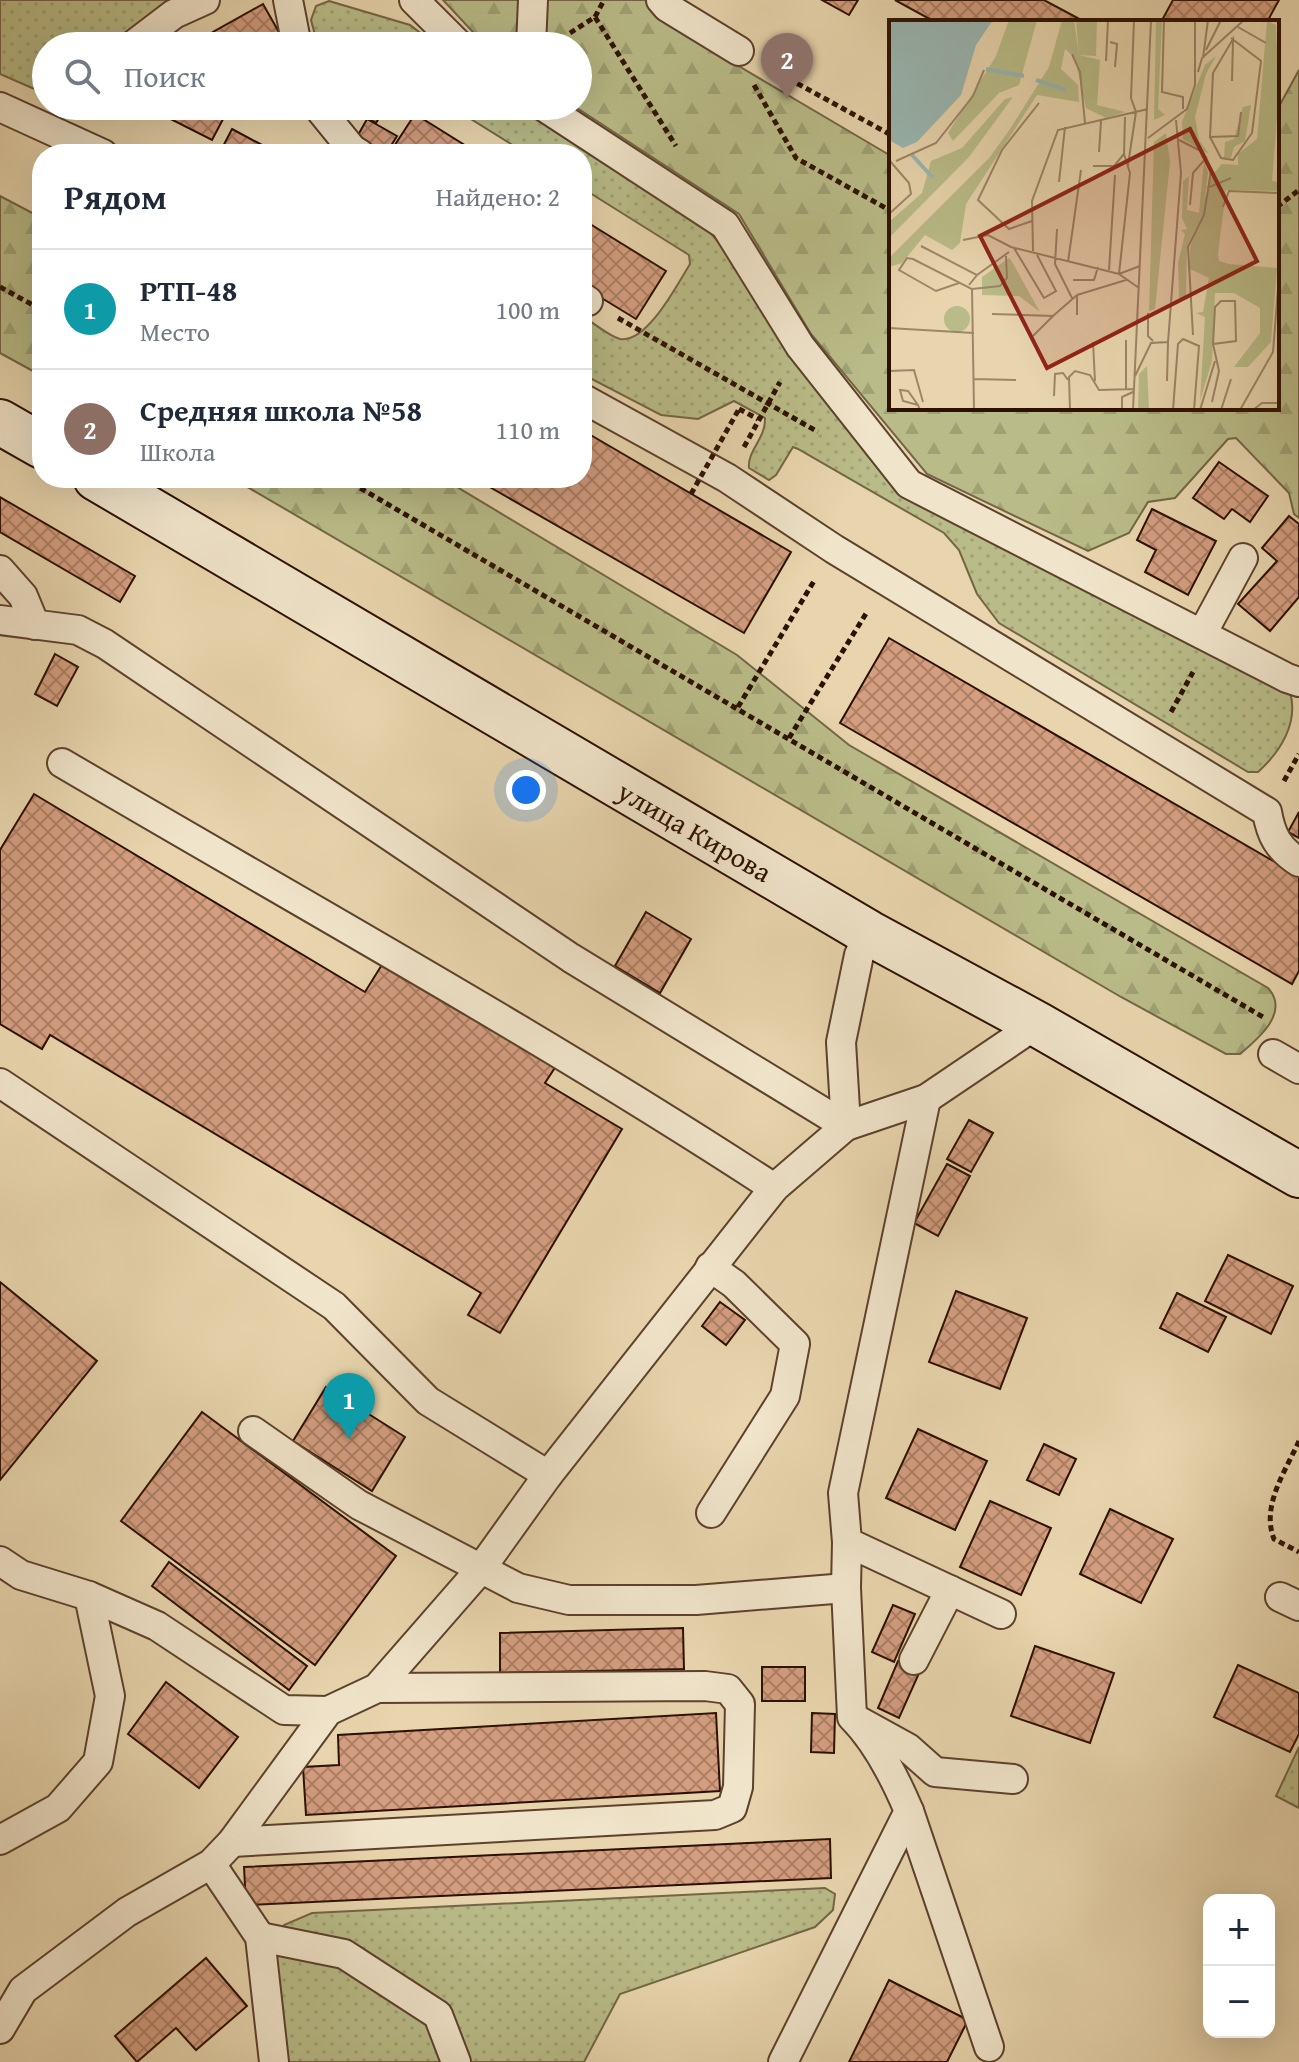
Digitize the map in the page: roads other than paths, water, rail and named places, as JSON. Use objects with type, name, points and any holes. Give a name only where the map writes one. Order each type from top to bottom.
[{"type":"street","points":[[0,422],[32,440]]},
{"type":"street","name":"улица Кирова","points":[[113,488],[869,933],[1037,1024],[1299,1175]]},
{"type":"lane","points":[[150,32],[174,14],[205,0]]},
{"type":"lane","points":[[288,0],[294,32]]},
{"type":"lane","points":[[414,0],[446,32]]},
{"type":"lane","points":[[532,32],[533,0]]},
{"type":"lane","points":[[661,0],[667,7],[739,51]]},
{"type":"lane","points":[[0,107],[81,144]]},
{"type":"lane","points":[[39,125],[45,120]]},
{"type":"lane","points":[[328,120],[348,144]]},
{"type":"lane","points":[[564,120],[725,225],[800,346],[909,484],[1299,682]]},
{"type":"lane","points":[[592,404],[727,478],[834,549],[1267,812],[1271,835],[1299,862]]},
{"type":"lane","points":[[1207,636],[1243,558]]},
{"type":"lane","points":[[0,570],[23,596],[35,625]]},
{"type":"lane","points":[[0,620],[78,630],[105,644],[571,958],[846,1126]]},
{"type":"lane","points":[[62,763],[613,1087],[774,1188]]},
{"type":"lane","points":[[846,1126],[841,1042],[859,955],[869,933]]},
{"type":"lane","points":[[0,1561],[21,1575],[89,1596],[157,1626],[284,1710],[328,1711],[377,1688],[480,1570],[548,1475],[774,1188],[846,1126],[926,1099],[1037,1024]]},
{"type":"lane","points":[[1273,1054],[1299,1069]]},
{"type":"lane","points":[[0,1083],[334,1306],[428,1401],[548,1475]]},
{"type":"lane","points":[[926,1099],[843,1493],[852,1717],[894,1777],[909,1811],[989,2047]]},
{"type":"lane","points":[[710,1267],[734,1284],[795,1344],[785,1396],[711,1513]]},
{"type":"lane","points":[[253,1431],[359,1505],[518,1588],[569,1600],[696,1600],[846,1588]]},
{"type":"lane","points":[[847,1542],[1001,1614]]},
{"type":"lane","points":[[914,1660],[950,1590]]},
{"type":"lane","points":[[0,1840],[58,1808],[98,1762],[110,1696],[89,1596]]},
{"type":"lane","points":[[232,1842],[715,1815],[732,1808],[738,1787],[740,1704],[728,1689],[705,1686],[377,1688]]},
{"type":"lane","points":[[0,2029],[23,1990],[127,1912],[211,1864],[232,1842],[328,1711]]},
{"type":"lane","points":[[852,1717],[908,1748],[935,1772],[1013,1779]]},
{"type":"lane","points":[[783,2062],[909,1811]]},
{"type":"lane","points":[[211,1864],[260,1937],[274,2062]]},
{"type":"lane","points":[[260,1937],[344,1954],[438,2015],[456,2062]]},
{"type":"place","name":"Средняя школа №58","points":[[787,99]]},
{"type":"place","name":"РТП-48","points":[[349,1439]]}]
